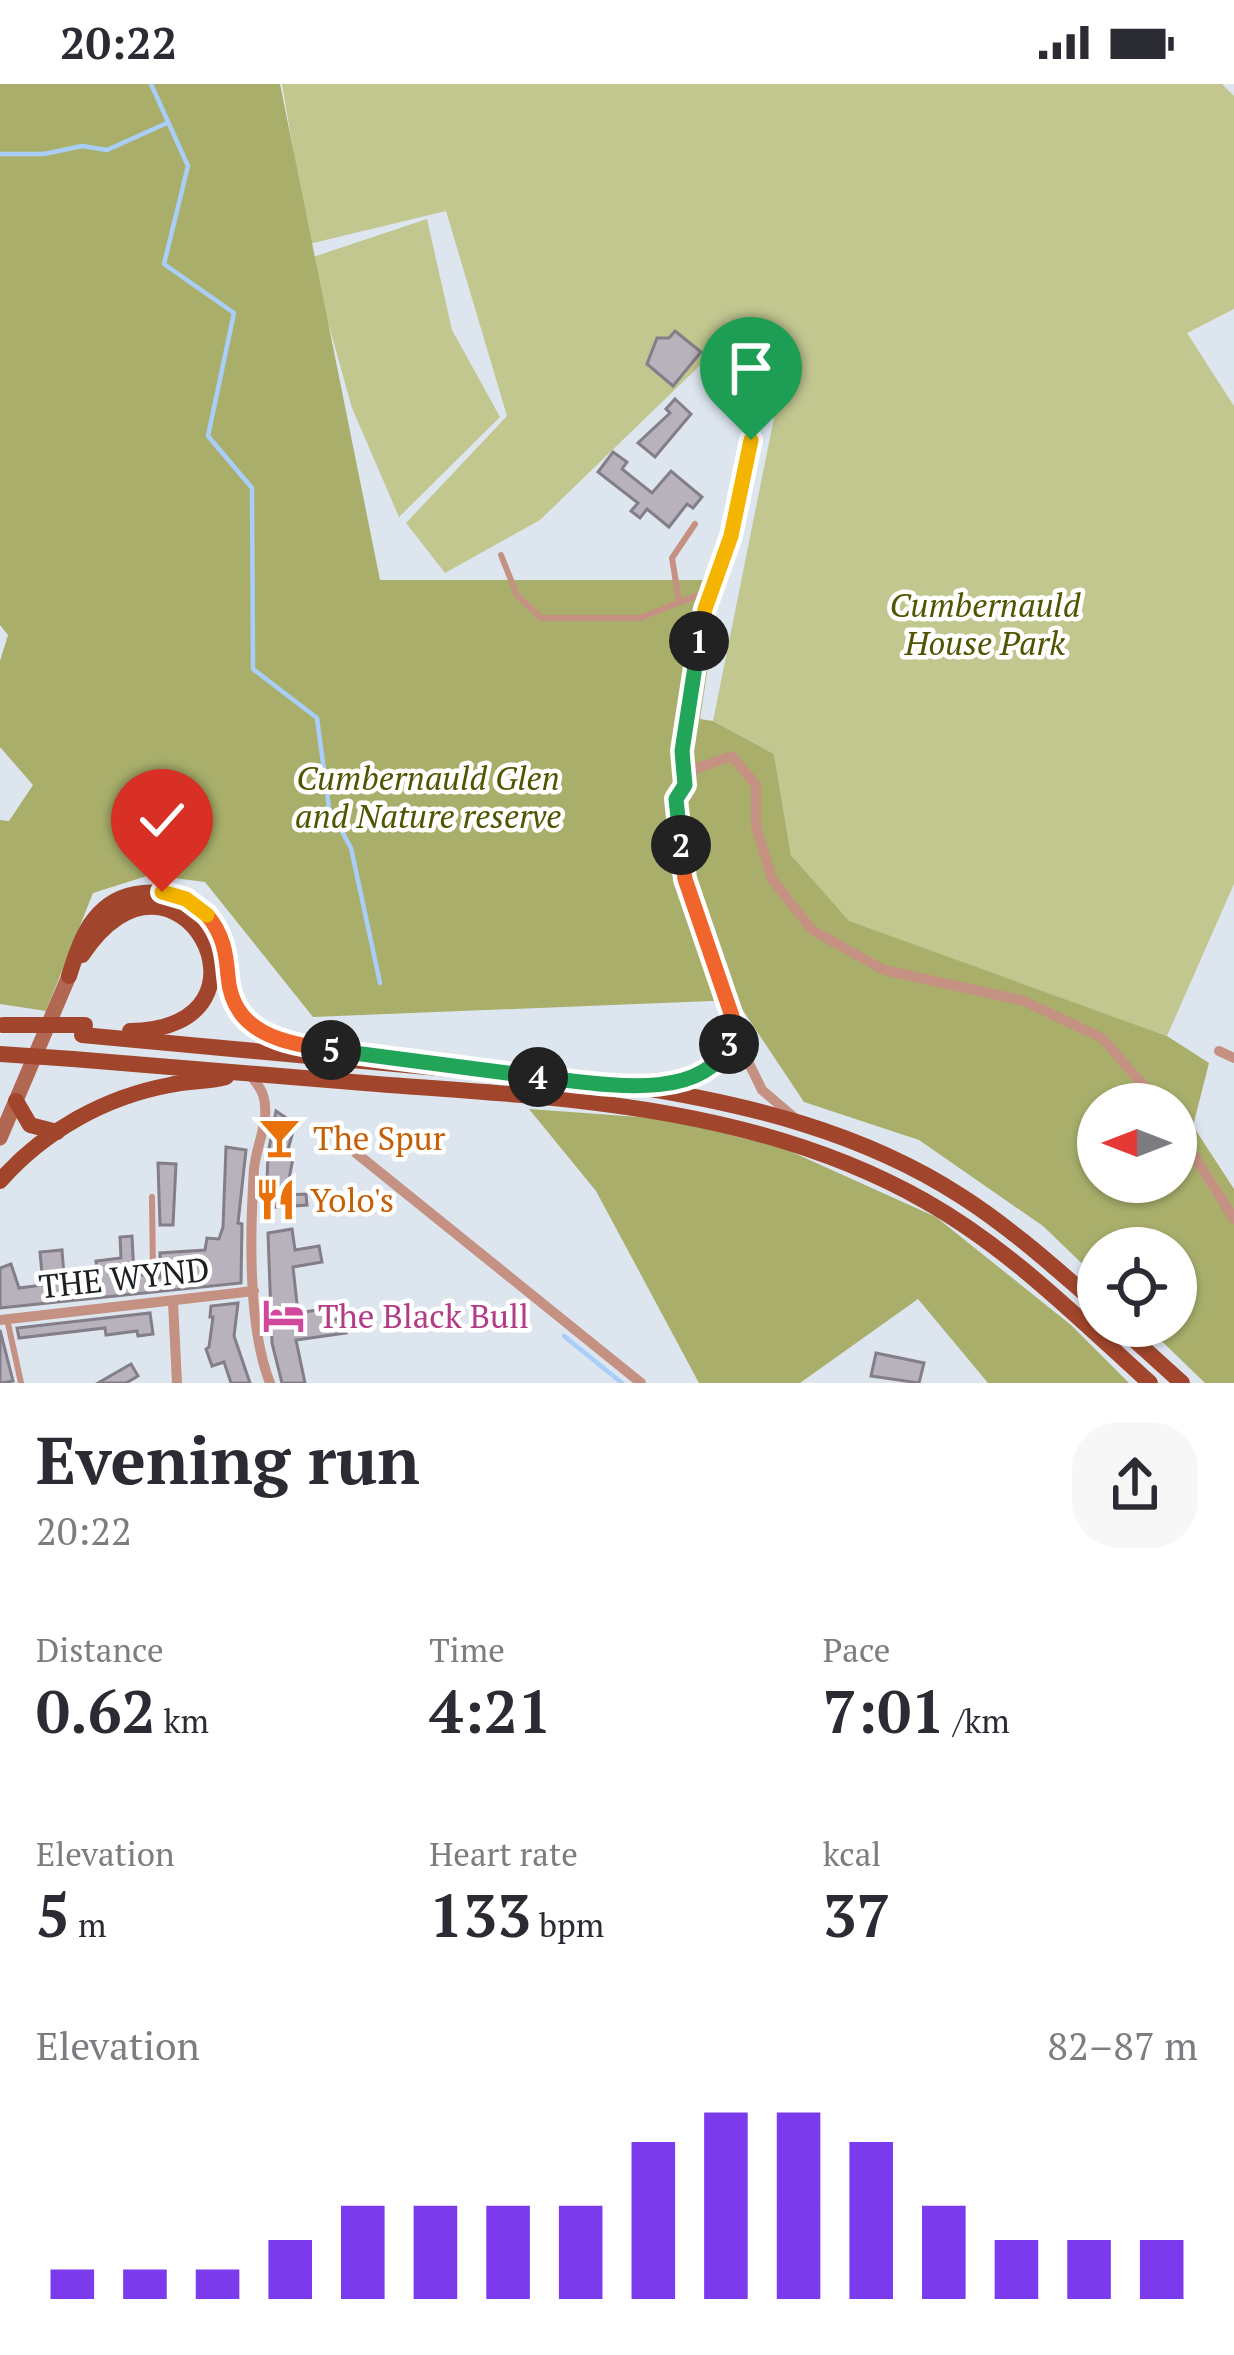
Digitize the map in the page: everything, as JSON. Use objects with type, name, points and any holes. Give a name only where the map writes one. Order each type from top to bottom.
[{"type":"main road","points":[[69,976],[82,937],[107,906],[136,893],[174,895],[201,910],[220,934],[235,1005],[257,1031],[295,1045],[424,1065]]},
{"type":"main road","points":[[1,1025],[139,1031],[186,1017],[209,987],[208,947],[199,930],[179,914],[137,910],[99,933],[69,976]]},
{"type":"main road","points":[[83,1030],[710,1098],[799,1121],[876,1152],[956,1193],[1030,1245],[1077,1286]]},
{"type":"main road","points":[[0,1054],[648,1110],[791,1141],[890,1183],[975,1231],[1029,1272],[1150,1383]]},
{"type":"main road","points":[[0,1180],[26,1154],[92,1111],[133,1094],[246,1072]]},
{"type":"main road","points":[[16,1101],[30,1125],[57,1132]]},
{"type":"main road","points":[[1142,1347],[1182,1383]]},
{"type":"street","points":[[799,1121],[762,1090],[685,879],[676,799],[695,769],[732,756],[756,785],[756,826],[772,879],[812,929],[884,970],[1024,1001],[1102,1038],[1142,1083]]},
{"type":"street","points":[[0,1138],[69,976]]},
{"type":"street","points":[[632,1086],[694,1080],[713,1068],[728,1049],[734,1022]]},
{"type":"street","points":[[1220,1051],[1234,1058]]},
{"type":"street","points":[[246,1072],[263,1094],[266,1114],[254,1164],[254,1291],[270,1383]]},
{"type":"street","points":[[356,1153],[640,1383]]},
{"type":"street","points":[[1197,1160],[1234,1219]]},
{"type":"street","name":"THE WYND","points":[[3,1319],[254,1291]]},
{"type":"street","points":[[173,1302],[177,1383]]},
{"type":"lane","points":[[685,785],[682,751],[705,609],[731,536],[751,440],[747,412],[718,388]]},
{"type":"lane","points":[[679,602],[672,558],[694,524]]},
{"type":"lane","points":[[502,555],[517,595],[541,618],[640,618],[711,590]]},
{"type":"lane","points":[[152,1198],[153,1274]]},
{"type":"lane","points":[[3,1319],[21,1383]]},
{"type":"green space","name":"Cumbernauld Glen and Nature reserve","points":[[0,84],[280,84],[380,580],[721,580],[700,719],[713,721],[774,754],[791,855],[849,921],[1167,1036],[1209,1063],[1197,1110],[1197,1083],[1077,1083],[1077,1203],[1197,1203],[1197,1132],[1234,1189],[1234,1383],[1205,1383],[1168,1347],[1197,1347],[1197,1227],[1077,1227],[1077,1259],[1043,1226],[919,1140],[804,1102],[736,1000],[313,1017],[205,882],[150,875],[93,893],[46,1011],[0,1004],[0,820],[9,821],[33,785],[0,747],[0,661],[8,635],[0,625]]},
{"type":"green space","name":"Cumbernauld House Park","points":[[282,84],[1222,84],[1234,96],[1234,309],[1187,333],[1234,406],[1234,884],[1167,1036],[849,922],[791,855],[774,754],[713,721],[777,403],[719,347],[540,520],[445,573],[406,523],[507,416],[446,211],[309,244]]},
{"type":"green space","points":[[427,219],[452,330],[500,417],[399,517],[352,408],[310,258]]},
{"type":"green space","points":[[529,1109],[667,1119],[783,1148],[936,1217],[1071,1325],[1077,1331],[1077,1347],[1093,1347],[1129,1383],[988,1383],[918,1299],[800,1383],[699,1383],[596,1191]]},
{"type":"building","points":[[675,331],[701,352],[673,386],[647,364],[657,338],[669,338]]},
{"type":"building","points":[[675,399],[691,414],[655,457],[638,443],[670,413],[666,409]]},
{"type":"building","points":[[613,452],[627,462],[622,469],[652,493],[671,471],[702,497],[693,508],[687,504],[669,527],[647,509],[640,518],[631,511],[638,503],[598,472]]},
{"type":"building","points":[[276,1111],[295,1124],[286,1157],[293,1158],[286,1195],[306,1194],[307,1205],[266,1208]]},
{"type":"building","points":[[226,1147],[246,1150],[238,1223],[242,1224],[241,1283],[0,1308],[0,1268],[11,1264],[19,1288],[43,1285],[40,1252],[62,1250],[65,1288],[99,1284],[96,1261],[121,1258],[120,1237],[132,1236],[134,1275],[146,1275],[152,1281],[160,1277],[160,1253],[205,1250],[207,1238],[219,1239],[223,1227]]},
{"type":"building","points":[[158,1163],[176,1164],[173,1225],[160,1225]]},
{"type":"building","points":[[292,1229],[295,1250],[319,1246],[322,1262],[293,1267],[298,1313],[330,1308],[332,1320],[343,1318],[346,1333],[296,1340],[305,1383],[282,1383],[272,1343],[268,1233]]},
{"type":"building","points":[[238,1303],[234,1336],[250,1383],[231,1383],[224,1362],[212,1366],[206,1349],[211,1306]]},
{"type":"building","points":[[150,1313],[153,1334],[138,1336],[137,1331],[106,1335],[105,1328],[19,1338],[17,1328]]},
{"type":"building","points":[[0,1330],[13,1381],[2,1383],[0,1383]]},
{"type":"building","points":[[876,1353],[924,1363],[919,1383],[871,1376]]},
{"type":"building","points":[[131,1364],[138,1376],[126,1383],[98,1383]]},
{"type":"waterway","points":[[151,84],[188,166],[164,264],[234,313],[208,436],[252,488],[253,669],[317,718],[329,808],[351,848],[380,983]]},
{"type":"waterway","points":[[0,154],[44,154],[82,146],[107,150],[167,123]]},
{"type":"waterway","points":[[564,1336],[622,1383]]},
{"type":"place","name":"The Spur","points":[[279,1137]]},
{"type":"place","name":"Yolo's","points":[[276,1199]]},
{"type":"place","name":"The Black Bull","points":[[284,1315]]},
{"type":"route","points":[[162,892],[186,899],[210,918],[225,946],[229,985],[242,1017],[257,1031],[295,1045],[424,1065],[632,1086],[694,1080],[713,1068],[728,1049],[734,1022],[685,879],[676,799],[685,785],[682,751],[705,609],[731,536],[751,440]]}]
